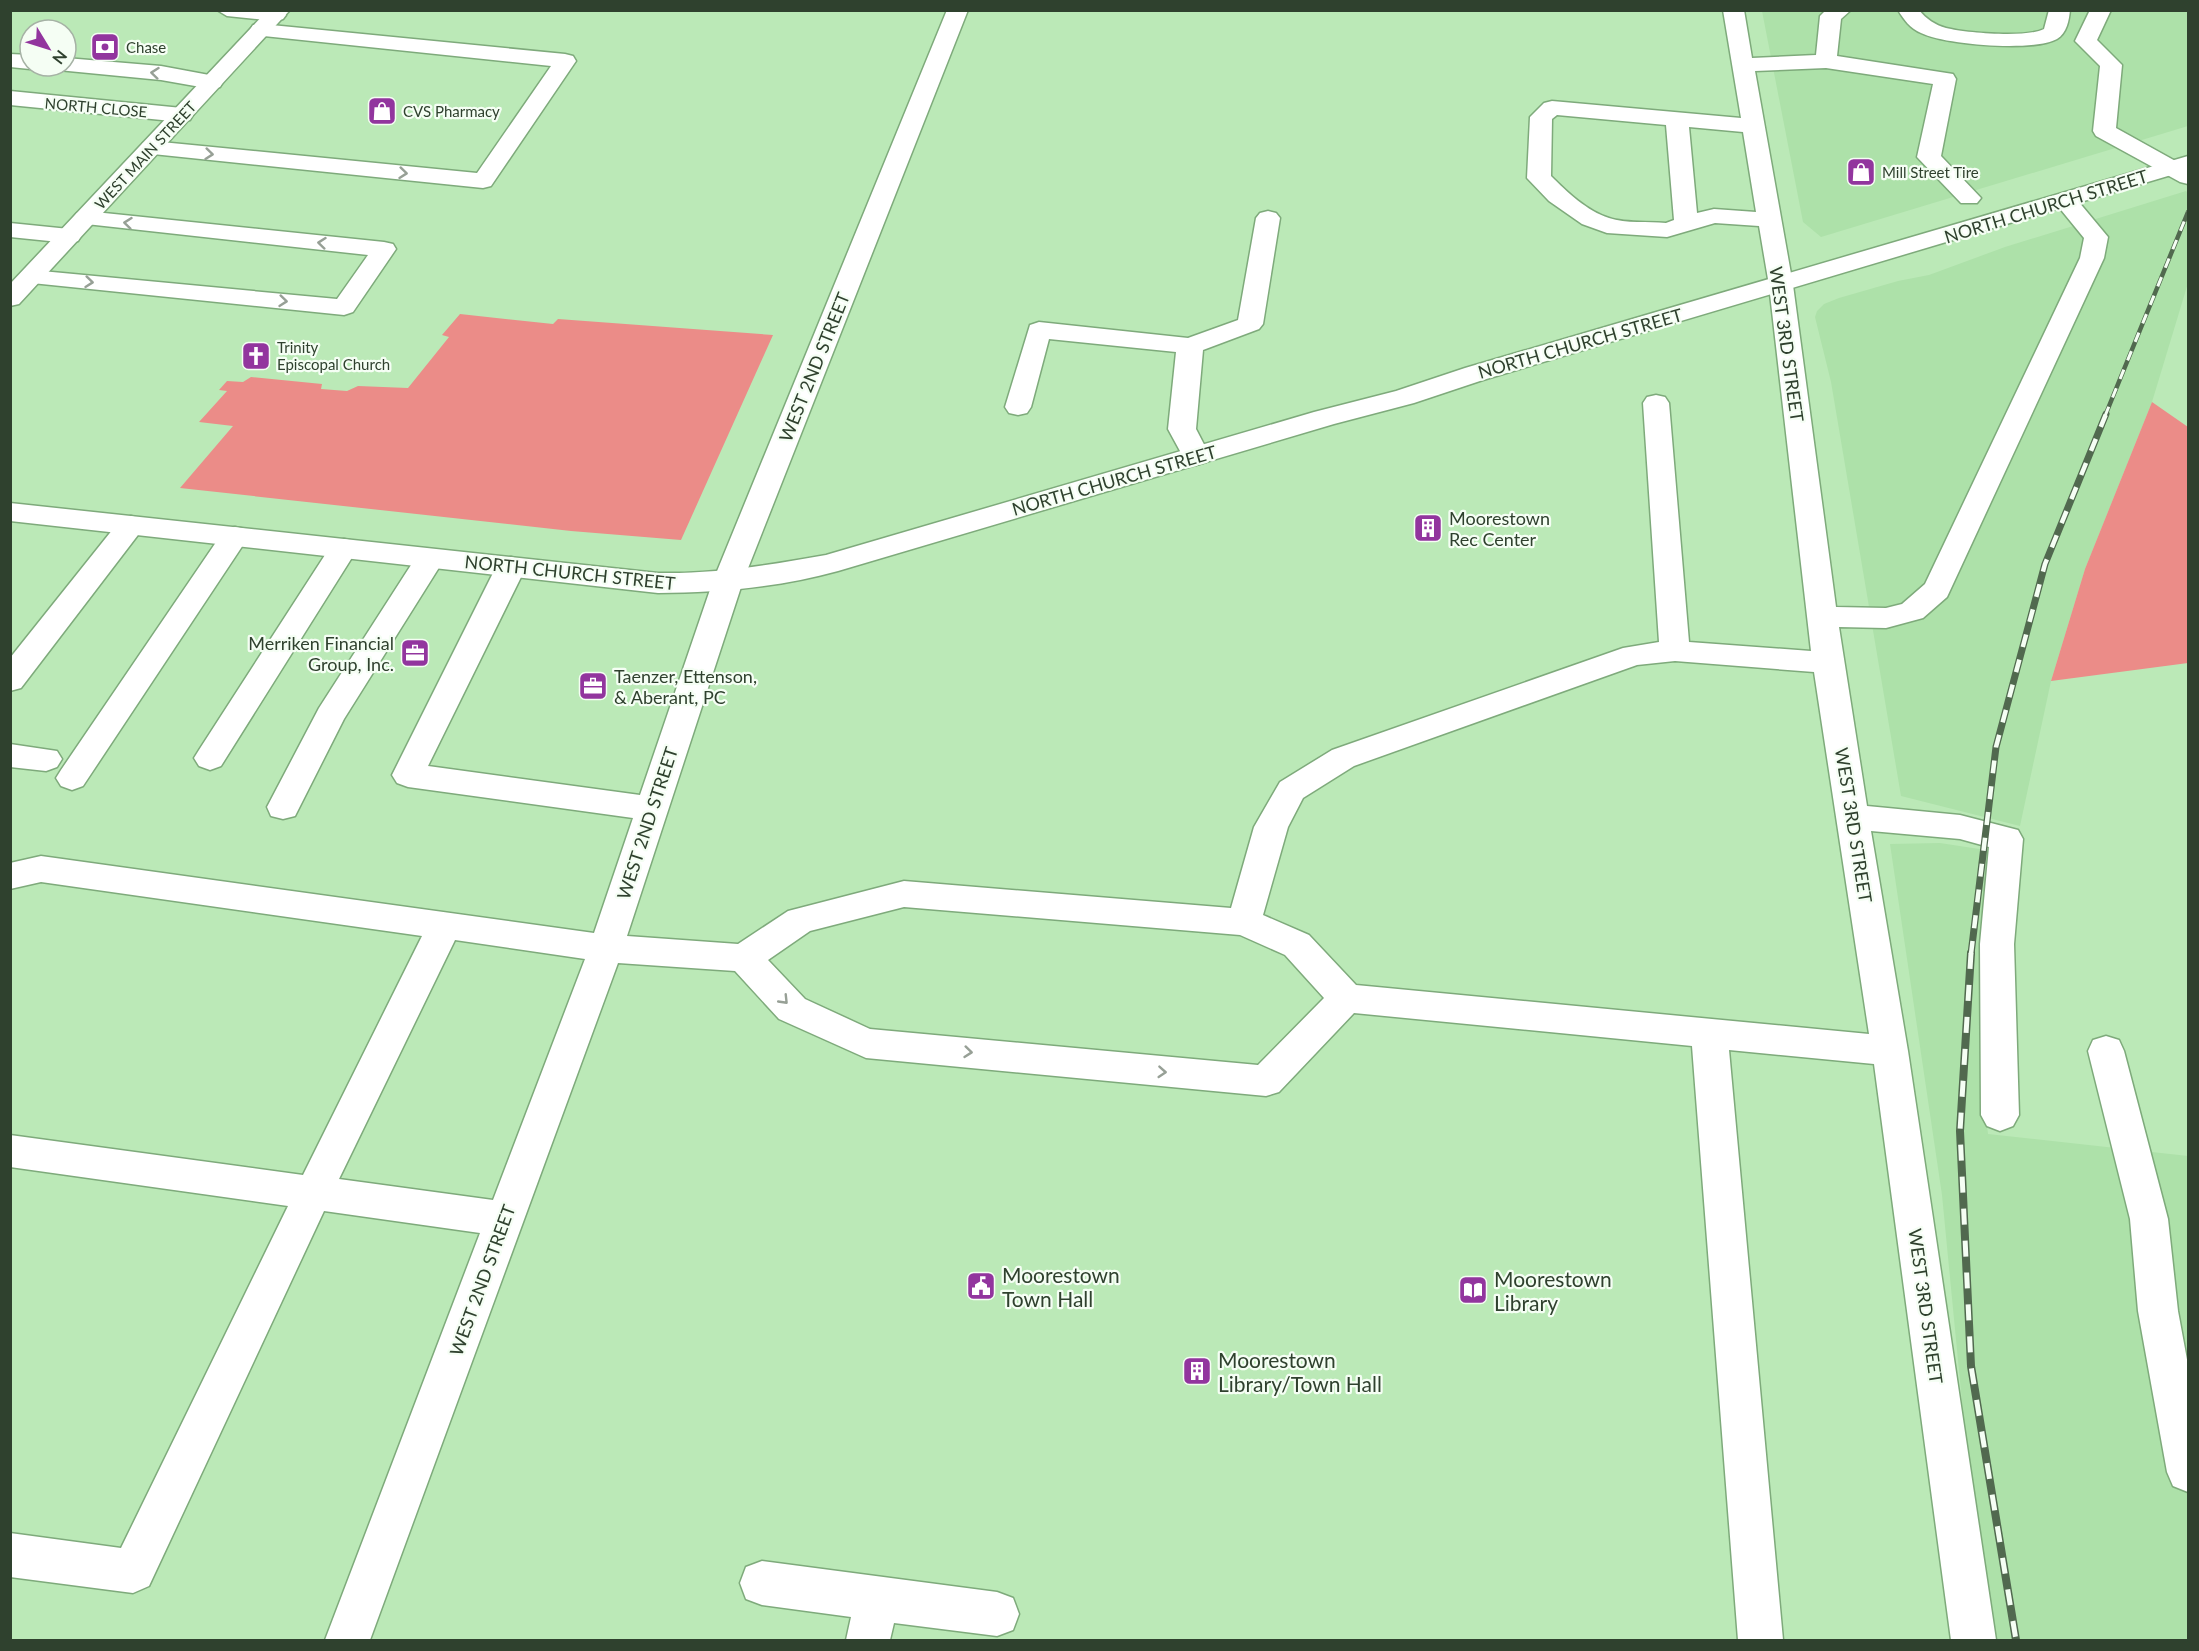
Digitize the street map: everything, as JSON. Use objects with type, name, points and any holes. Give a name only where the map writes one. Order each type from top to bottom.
[{"type":"street","points":[[151,148],[483,181],[565,62],[226,10]]},
{"type":"street","name":"WEST 2ND STREET","points":[[348,1641],[606,948],[728,580],[958,10]]},
{"type":"street","name":"WEST 3RD STREET","points":[[1733,10],[1781,285],[1828,663],[1890,1051],[1974,1641]]},
{"type":"street","points":[[1826,61],[1832,16],[1841,10]]},
{"type":"street","points":[[1908,10],[1912,19],[1950,35],[2033,39],[2048,36],[2055,30],[2060,10]]},
{"type":"street","points":[[2101,10],[2086,41],[2110,65],[2104,131],[2184,169]]},
{"type":"street","name":"WEST MAIN STREET","points":[[10,299],[272,18]]},
{"type":"street","points":[[1742,65],[1826,61],[1945,79],[1929,157],[1969,198]]},
{"type":"street","points":[[78,66],[161,73],[212,82]]},
{"type":"street","name":"NORTH CLOSE","points":[[10,98],[182,115]]},
{"type":"street","points":[[1752,126],[1548,109],[1541,117],[1539,178],[1557,196],[1590,219],[1607,226],[1667,230],[1714,216],[1769,219]]},
{"type":"street","points":[[1677,119],[1686,226]]},
{"type":"street","name":"NORTH CHURCH STREET","points":[[10,512],[658,583],[728,580],[828,564],[2065,200],[2184,169]]},
{"type":"street","points":[[1822,617],[1886,618],[1912,611],[1937,590],[2092,258],[2096,237],[2065,200]]},
{"type":"street","points":[[1018,407],[1039,330],[1190,346],[1250,324],[1268,218]]},
{"type":"street","points":[[10,230],[77,227],[384,249],[344,307],[31,276]]},
{"type":"street","points":[[1190,346],[1182,429],[1196,456]]},
{"type":"street","points":[[1656,404],[1675,651]]},
{"type":"street","points":[[10,680],[131,525]]},
{"type":"street","points":[[72,778],[235,536]]},
{"type":"street","points":[[210,758],[344,548]]},
{"type":"street","points":[[283,807],[330,716],[430,558]]},
{"type":"street","points":[[511,567],[408,774],[652,809]]},
{"type":"street","points":[[1244,922],[1271,827],[1291,790],[1343,758],[1634,655],[1675,651],[1828,663]]},
{"type":"street","points":[[10,755],[46,759]]},
{"type":"street","points":[[1852,817],[1960,826],[2006,839],[1997,944],[2000,1115]]},
{"type":"street","points":[[10,876],[41,869],[606,948],[744,958],[800,920],[904,894],[1244,922],[1297,945],[1346,998],[1890,1051]]},
{"type":"street","points":[[10,1555],[133,1570],[313,1193],[445,925]]},
{"type":"street","points":[[744,958],[792,1009],[866,1043],[1266,1081],[1346,998]]},
{"type":"street","points":[[1709,1034],[1760,1641]]},
{"type":"street","points":[[2106,1051],[2149,1219],[2158,1311],[2179,1367],[2188,1472]]},
{"type":"street","points":[[10,1151],[505,1219]]},
{"type":"street","points":[[762,1583],[872,1620],[997,1614]]},
{"type":"shaded area","points":[[1762,11],[2188,11],[2188,126],[1821,237],[1803,222]]},
{"type":"shaded area","points":[[2186,191],[2188,193],[2188,283],[2152,402],[2085,569],[2051,681],[2020,826],[1901,796],[1831,382],[1815,317],[1817,311],[1824,304],[1839,298],[1898,281],[1929,275],[2005,247]]},
{"type":"shaded area","points":[[460,314],[553,324],[558,319],[773,335],[681,540],[571,531],[180,488],[233,426],[199,422],[227,391],[219,390],[227,381],[243,382],[251,377],[322,384],[321,389],[347,391],[358,386],[408,388],[449,337],[442,335]]},
{"type":"shaded area","points":[[2152,402],[2188,427],[2188,663],[2051,681],[2085,569]]},
{"type":"shaded area","points":[[1940,843],[1999,852],[1985,1108],[1988,1134],[2188,1156],[2188,1640],[1990,1640],[1975,1536],[1942,1195],[1890,844]]},
{"type":"railway","points":[[2105,416],[2188,212]]},
{"type":"railway","points":[[1971,954],[1996,747],[2045,564],[2106,414]]},
{"type":"railway","points":[[1971,953],[1960,1131],[1971,1366],[2016,1640]]},
{"type":"place","name":"Chase","points":[[105,47]]},
{"type":"place","name":"CVS Pharmacy","points":[[382,111]]},
{"type":"place","name":"Mill Street Tire","points":[[1861,172]]},
{"type":"place","name":"Trinity Episcopal Church","points":[[256,356]]},
{"type":"place","name":"Moorestown Rec Center","points":[[1428,528]]},
{"type":"place","name":"Merriken Financial Group, Inc.","points":[[415,653]]},
{"type":"place","name":"Taenzer, Ettenson, & Aberant, PC","points":[[593,686]]},
{"type":"place","name":"Moorestown Town Hall","points":[[981,1286]]},
{"type":"place","name":"Moorestown Library","points":[[1473,1290]]},
{"type":"place","name":"Moorestown Library/Town Hall","points":[[1197,1371]]}]
